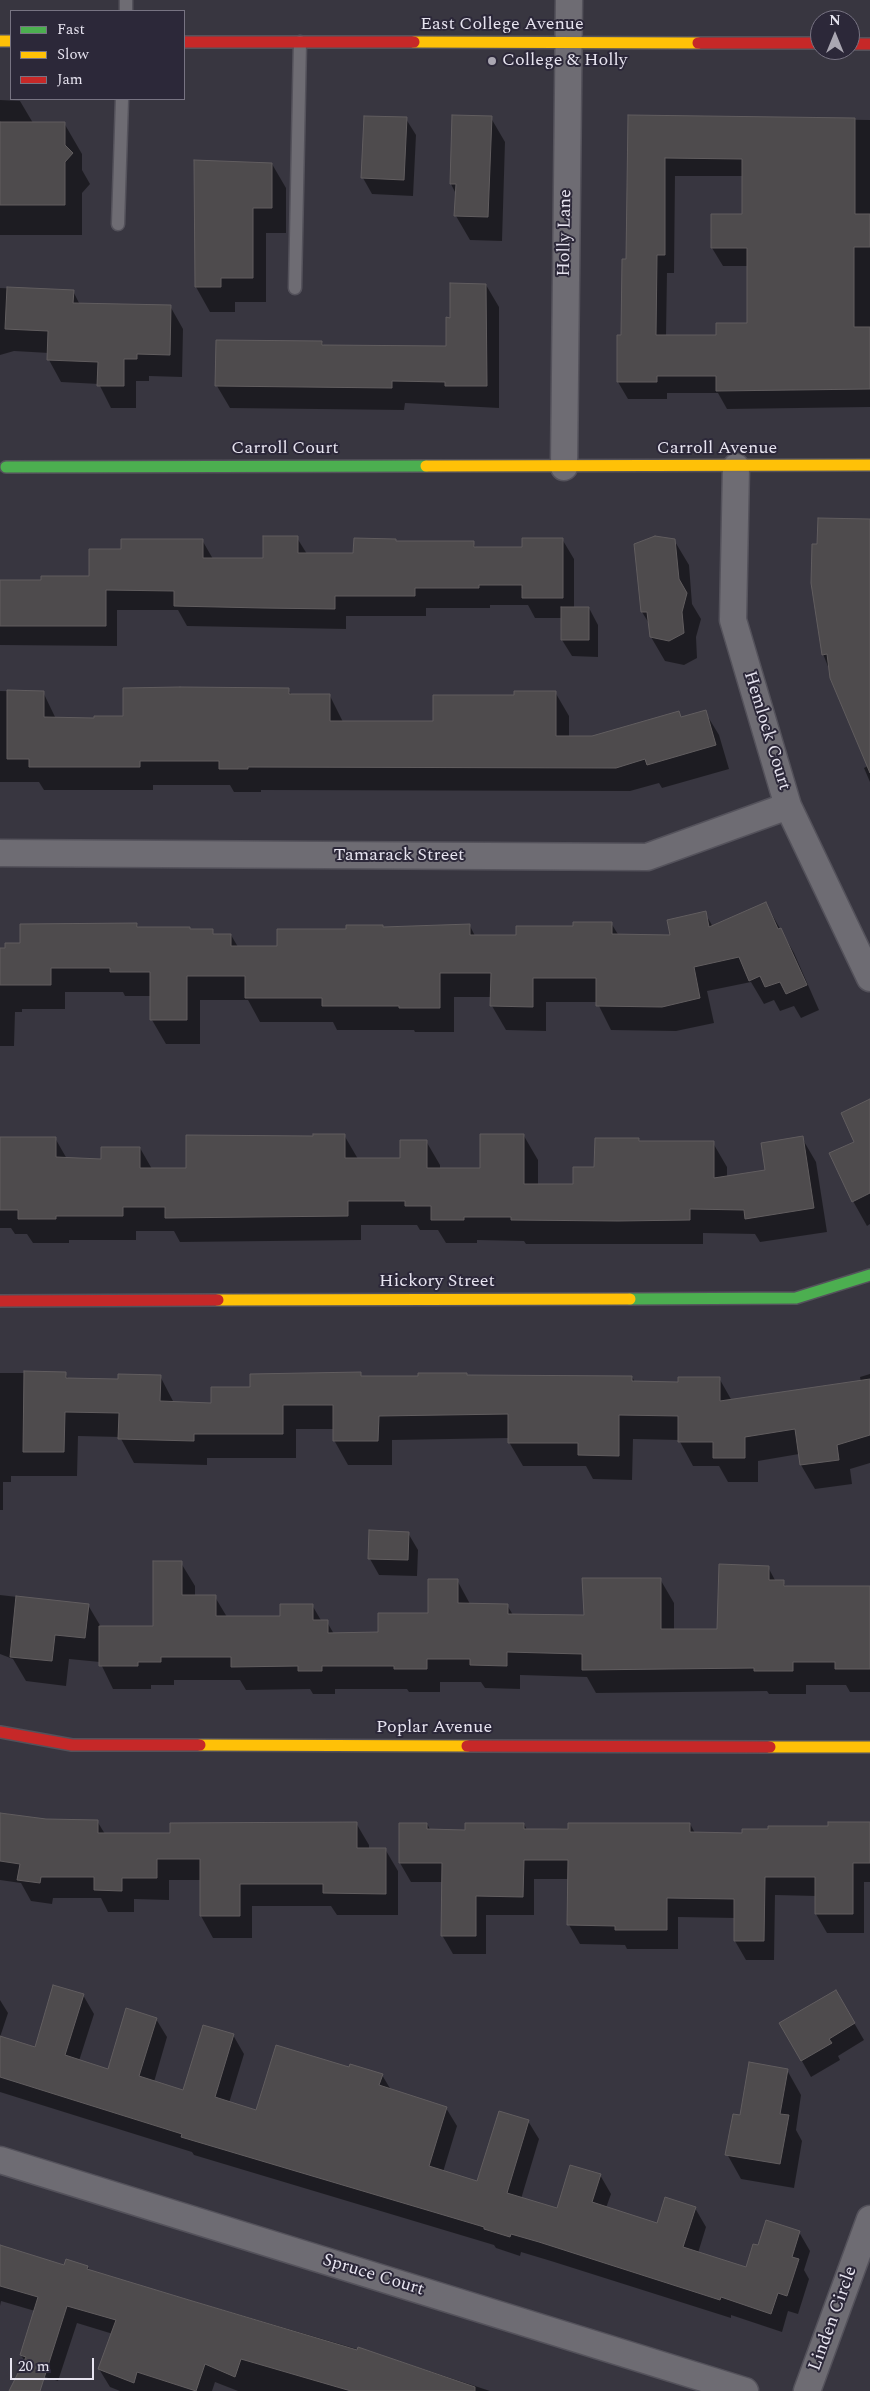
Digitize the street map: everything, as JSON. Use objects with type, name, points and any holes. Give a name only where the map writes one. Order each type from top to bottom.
[{"type":"street","name":"Holly Lane","points":[[564,467],[569,0]]},
{"type":"street","name":"East College Avenue","points":[[185,42],[810,43]]},
{"type":"street","name":"Carroll Avenue","points":[[564,467],[870,465]]},
{"type":"street","name":"Carroll Court","points":[[6,467],[564,467]]},
{"type":"street","name":"Hemlock Court","points":[[736,467],[733,620],[788,806],[870,978]]},
{"type":"street","name":"Tamarack Street","points":[[0,853],[647,857],[788,806]]},
{"type":"street","name":"Hickory Street","points":[[0,1302],[796,1298],[870,1275]]},
{"type":"street","name":"Poplar Avenue","points":[[0,1732],[72,1745],[870,1747]]},
{"type":"street","name":"Spruce Court","points":[[0,2160],[745,2391]]},
{"type":"street","name":"Linden Circle","points":[[807,2391],[870,2219]]},
{"type":"lane","points":[[295,288],[300,42]]},
{"type":"lane","points":[[118,224],[122,100]]},
{"type":"building","points":[[452,115],[492,116],[488,217],[454,216],[456,184],[450,184]]},
{"type":"building","points":[[628,115],[855,118],[855,214],[870,214],[870,247],[854,247],[854,327],[870,327],[870,389],[716,391],[716,376],[657,376],[657,382],[617,382],[617,335],[621,335],[622,259],[626,259]],"holes":[[[665,158],[742,159],[742,214],[711,214],[711,248],[747,248],[747,323],[716,323],[716,335],[656,335],[657,255],[665,255]]]},
{"type":"building","points":[[364,116],[407,117],[404,180],[361,178]]},
{"type":"building","points":[[0,122],[65,122],[65,145],[73,153],[65,162],[65,205],[0,205]]},
{"type":"building","points":[[194,160],[272,163],[272,208],[253,208],[253,278],[221,278],[221,287],[195,287]]},
{"type":"building","points":[[450,283],[486,284],[487,386],[445,386],[445,382],[392,381],[392,388],[215,386],[216,340],[322,341],[322,345],[446,346],[446,317],[450,318]]},
{"type":"building","points":[[7,287],[74,290],[73,303],[171,305],[170,355],[137,354],[137,359],[124,359],[124,386],[97,386],[98,362],[47,360],[48,331],[5,329]]},
{"type":"building","points":[[818,518],[870,519],[870,773],[830,678],[827,654],[822,655],[811,583],[812,544],[817,544]]},
{"type":"building","points":[[263,536],[298,536],[298,553],[353,553],[354,538],[396,539],[396,541],[474,541],[474,547],[522,547],[522,538],[563,538],[563,598],[522,598],[522,585],[479,585],[479,588],[415,588],[415,596],[335,596],[335,609],[263,608],[174,606],[174,591],[106,590],[106,626],[0,626],[0,580],[41,580],[41,576],[89,576],[89,549],[121,549],[121,539],[203,539],[203,558],[263,558]]},
{"type":"building","points":[[655,536],[675,539],[679,579],[687,593],[682,612],[684,633],[669,641],[650,637],[647,612],[641,612],[634,544]]},
{"type":"building","points":[[561,607],[589,607],[589,640],[561,640]]},
{"type":"building","points":[[123,688],[289,688],[289,694],[330,694],[330,721],[433,721],[433,695],[514,695],[514,691],[556,691],[556,736],[592,736],[679,711],[681,717],[706,710],[716,745],[647,765],[645,759],[616,768],[248,767],[248,769],[219,769],[219,761],[140,761],[140,767],[29,767],[29,759],[7,759],[7,690],[44,691],[44,717],[94,718],[94,716],[123,716]]},
{"type":"building","points":[[766,902],[778,929],[781,928],[807,985],[786,994],[780,982],[765,987],[760,976],[749,981],[739,957],[694,967],[700,998],[662,1007],[596,1006],[596,978],[533,978],[533,1007],[490,1006],[491,973],[440,973],[440,1008],[399,1008],[399,1006],[322,1006],[322,998],[245,998],[245,976],[187,976],[187,1020],[150,1020],[150,972],[110,972],[110,968],[51,968],[51,985],[0,985],[0,948],[5,948],[5,943],[20,943],[20,924],[137,923],[137,927],[213,929],[213,934],[231,934],[231,946],[277,946],[277,929],[346,929],[346,925],[383,925],[383,927],[470,924],[470,935],[516,935],[516,926],[573,926],[573,922],[612,922],[612,934],[670,935],[667,920],[706,911],[709,927]]},
{"type":"building","points":[[870,1099],[870,1193],[852,1202],[829,1153],[854,1142],[841,1113]]},
{"type":"building","points":[[313,1134],[345,1134],[345,1158],[400,1158],[400,1140],[427,1140],[427,1168],[480,1168],[480,1134],[524,1134],[524,1184],[573,1184],[573,1167],[594,1167],[595,1138],[639,1138],[639,1141],[714,1141],[714,1178],[765,1170],[761,1143],[803,1136],[814,1208],[745,1219],[744,1210],[690,1209],[690,1220],[618,1221],[511,1220],[511,1217],[464,1217],[464,1220],[431,1220],[431,1206],[405,1206],[405,1201],[348,1201],[348,1216],[165,1218],[165,1207],[123,1207],[123,1216],[56,1216],[56,1219],[18,1219],[18,1210],[0,1210],[0,1137],[56,1137],[56,1157],[101,1159],[101,1147],[140,1147],[140,1168],[186,1168],[186,1135],[313,1136]]},
{"type":"building","points":[[24,1371],[66,1372],[66,1378],[118,1379],[118,1374],[161,1375],[160,1401],[211,1403],[211,1387],[250,1387],[250,1374],[361,1372],[361,1376],[418,1376],[418,1373],[467,1373],[467,1375],[632,1376],[632,1381],[678,1382],[678,1377],[720,1377],[720,1401],[870,1379],[870,1435],[837,1445],[839,1460],[800,1465],[795,1429],[745,1437],[745,1458],[713,1458],[713,1442],[678,1442],[678,1416],[619,1415],[619,1456],[578,1455],[578,1443],[508,1443],[508,1414],[379,1416],[378,1441],[333,1441],[333,1405],[283,1405],[283,1434],[194,1434],[194,1441],[118,1439],[119,1413],[65,1412],[64,1452],[23,1452]]},
{"type":"building","points":[[369,1530],[409,1532],[408,1560],[368,1559]]},
{"type":"building","points":[[153,1561],[182,1561],[182,1595],[216,1595],[216,1616],[280,1616],[280,1604],[313,1604],[313,1620],[328,1620],[328,1633],[378,1632],[378,1613],[428,1613],[428,1579],[458,1579],[458,1603],[508,1604],[508,1614],[584,1615],[582,1578],[661,1578],[661,1629],[717,1629],[719,1564],[769,1566],[769,1580],[784,1580],[784,1586],[870,1586],[870,1669],[835,1669],[835,1662],[793,1662],[793,1671],[754,1671],[754,1668],[582,1670],[582,1654],[507,1652],[507,1666],[470,1665],[470,1659],[427,1659],[427,1669],[394,1669],[394,1666],[322,1666],[322,1671],[298,1671],[298,1666],[231,1667],[231,1657],[161,1657],[161,1662],[138,1662],[138,1666],[99,1666],[99,1626],[153,1626]]},
{"type":"building","points":[[16,1596],[89,1604],[85,1638],[55,1635],[52,1661],[10,1657]]},
{"type":"building","points":[[0,1813],[46,1819],[98,1820],[98,1833],[170,1833],[170,1823],[357,1822],[357,1848],[386,1848],[386,1894],[323,1893],[323,1884],[240,1884],[240,1916],[200,1916],[200,1859],[157,1859],[157,1878],[122,1878],[122,1891],[94,1890],[94,1877],[41,1877],[40,1883],[17,1880],[20,1864],[0,1861]]},
{"type":"building","points":[[828,1822],[870,1822],[870,1863],[853,1863],[853,1914],[815,1914],[815,1877],[765,1877],[764,1941],[734,1941],[734,1899],[667,1898],[667,1930],[615,1930],[615,1926],[567,1925],[568,1860],[524,1860],[523,1897],[476,1896],[476,1936],[441,1936],[442,1863],[399,1863],[399,1823],[427,1823],[427,1829],[465,1830],[465,1823],[524,1823],[524,1829],[568,1829],[568,1823],[690,1823],[690,1832],[742,1833],[742,1829],[768,1829],[768,1826],[828,1826]]},
{"type":"building","points":[[53,1985],[84,1994],[65,2055],[108,2069],[126,2008],[157,2018],[139,2076],[183,2090],[203,2025],[234,2034],[215,2097],[256,2110],[276,2045],[349,2067],[350,2064],[383,2074],[379,2085],[447,2107],[429,2166],[477,2181],[499,2111],[529,2120],[507,2193],[557,2208],[570,2165],[601,2174],[592,2202],[657,2223],[665,2197],[696,2207],[683,2247],[746,2267],[753,2244],[758,2245],[766,2220],[800,2231],[792,2257],[799,2259],[787,2296],[778,2293],[771,2314],[721,2297],[720,2300],[539,2242],[511,2234],[510,2237],[484,2229],[484,2227],[181,2137],[182,2134],[0,2077],[0,2036],[35,2047]]},
{"type":"building","points":[[836,1990],[855,2023],[829,2039],[832,2043],[801,2061],[779,2023]]},
{"type":"building","points":[[749,2062],[788,2069],[780,2114],[789,2115],[780,2164],[725,2155],[733,2114],[740,2115]]},
{"type":"building","points":[[0,2245],[64,2265],[66,2259],[88,2266],[87,2269],[189,2300],[357,2350],[358,2347],[475,2387],[475,2391],[351,2391],[241,2359],[235,2377],[205,2364],[196,2391],[137,2372],[134,2383],[98,2369],[116,2320],[67,2306],[40,2391],[9,2391],[26,2357],[20,2355],[38,2297],[0,2286]]},
{"type":"traffic: fast","points":[[6,467],[426,466]]},
{"type":"traffic: fast","points":[[630,1299],[796,1298],[870,1275]]},
{"type":"traffic: slow","points":[[0,41],[10,41]]},
{"type":"traffic: slow","points":[[414,42],[698,43]]},
{"type":"traffic: slow","points":[[426,466],[870,465]]},
{"type":"traffic: slow","points":[[218,1300],[630,1299]]},
{"type":"traffic: slow","points":[[200,1745],[467,1746]]},
{"type":"traffic: slow","points":[[770,1747],[870,1747]]},
{"type":"traffic: jam","points":[[185,42],[414,42]]},
{"type":"traffic: jam","points":[[698,43],[810,43]]},
{"type":"traffic: jam","points":[[860,44],[870,44]]},
{"type":"traffic: jam","points":[[0,1301],[218,1300]]},
{"type":"traffic: jam","points":[[0,1732],[72,1745],[200,1745]]},
{"type":"traffic: jam","points":[[467,1746],[770,1747]]},
{"type":"place","name":"College & Holly","points":[[492,61]]}]
